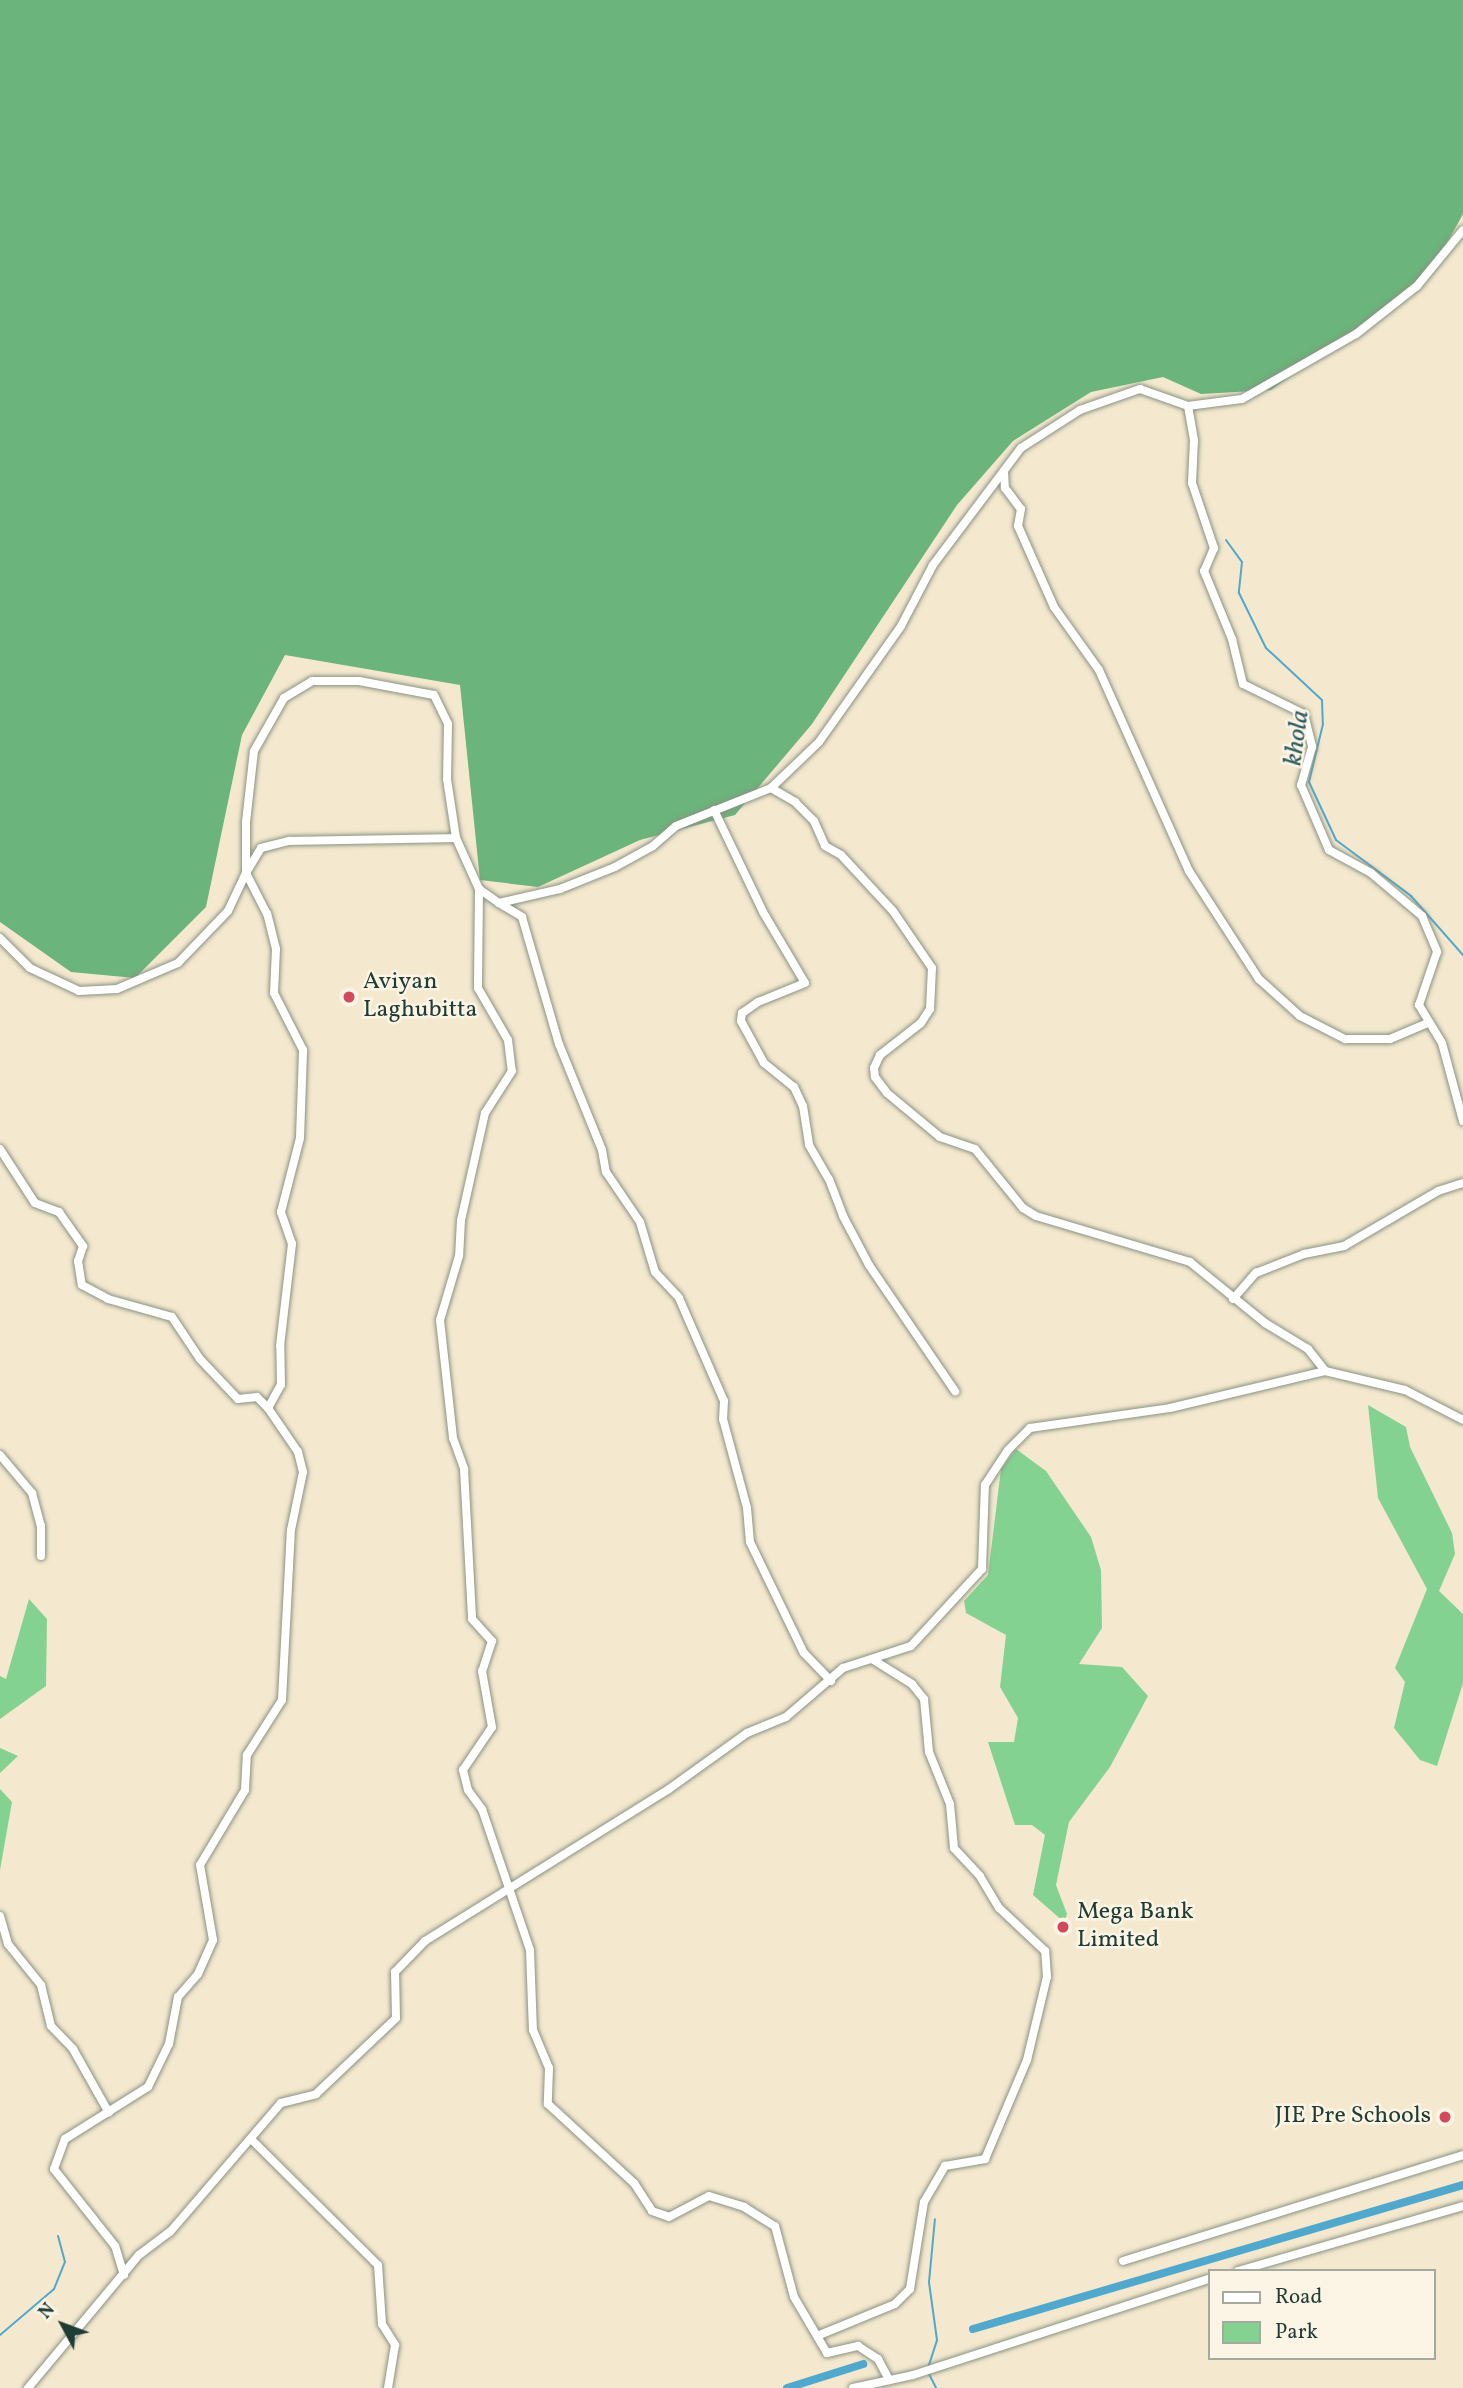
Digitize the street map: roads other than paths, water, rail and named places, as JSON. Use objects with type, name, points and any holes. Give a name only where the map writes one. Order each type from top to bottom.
[{"type":"street","points":[[499,903],[560,889],[615,867],[653,846],[676,826],[771,789],[819,742],[901,626],[933,565],[1021,448],[1080,410],[1139,389],[1188,406],[1242,399],[1356,334],[1417,286],[1463,230]]},
{"type":"street","points":[[1188,406],[1194,440],[1192,483],[1214,548],[1204,571],[1232,639],[1243,684],[1304,714],[1312,747],[1301,785],[1329,850],[1371,873],[1422,916],[1437,952],[1419,1005],[1426,1024],[1442,1043],[1463,1121]]},
{"type":"street","points":[[1004,468],[1004,488],[1021,509],[1018,526],[1054,607],[1099,670],[1189,871],[1259,979],[1300,1016],[1345,1039],[1390,1039],[1426,1024]]},
{"type":"street","points":[[268,1408],[281,1385],[281,1346],[292,1244],[281,1212],[300,1138],[303,1050],[274,993],[276,949],[267,914],[246,873],[246,822],[254,751],[284,698],[312,681],[359,681],[434,695],[448,724],[447,779],[456,838],[479,889],[478,988],[508,1040],[512,1071],[485,1113],[463,1209],[459,1256],[440,1320],[453,1438],[464,1469],[472,1619],[492,1641],[482,1671],[492,1727],[463,1770],[468,1790],[482,1809],[499,1869],[511,1887],[530,1950],[533,2031],[549,2068],[548,2105],[634,2183],[652,2211],[669,2217],[709,2196],[744,2207],[775,2226],[794,2297],[827,2353],[858,2346],[877,2359],[889,2380]]},
{"type":"street","points":[[771,789],[795,802],[814,821],[825,846],[841,855],[893,911],[932,968],[930,1009],[909,1034],[880,1055],[874,1068],[874,1077],[887,1093],[940,1137],[975,1149],[1023,1208],[1036,1216],[1190,1262],[1233,1299],[1308,1349],[1325,1371]]},
{"type":"street","points":[[713,810],[763,912],[805,983],[758,1002],[742,1013],[741,1021],[764,1063],[794,1087],[803,1106],[809,1145],[829,1179],[843,1216],[869,1265],[955,1391]]},
{"type":"street","points":[[0,938],[30,968],[58,985],[79,991],[117,989],[178,963],[228,911],[261,848],[290,841],[456,838]]},
{"type":"street","points":[[479,889],[522,917],[559,1044],[602,1150],[606,1172],[640,1222],[655,1272],[679,1298],[724,1401],[723,1419],[747,1508],[750,1542],[804,1653],[831,1681]]},
{"type":"street","points":[[0,1149],[35,1203],[59,1212],[83,1246],[78,1261],[82,1285],[108,1299],[172,1317],[200,1359],[238,1399],[257,1397],[268,1408],[298,1452],[303,1472],[291,1530],[282,1700],[247,1755],[245,1790],[200,1865],[212,1940],[198,1974],[178,1997],[169,2044],[149,2087],[65,2139],[54,2169],[116,2246],[124,2275]]},
{"type":"street","points":[[1233,1299],[1256,1273],[1304,1254],[1344,1246],[1438,1191],[1463,1183]]},
{"type":"street","points":[[28,2388],[124,2275],[252,2140],[281,2103],[316,2094],[396,2018],[395,1972],[425,1941],[669,1789],[747,1733],[786,1717],[843,1668],[911,1646],[972,1584],[982,1569],[985,1485],[1008,1450],[1030,1428],[1170,1408],[1325,1371],[1405,1390],[1463,1420]]},
{"type":"street","points":[[0,1455],[32,1493],[41,1526],[41,1556]]},
{"type":"street","points":[[817,2336],[895,2304],[910,2289],[923,2202],[945,2166],[985,2159],[1027,2060],[1046,1977],[1045,1951],[999,1908],[979,1876],[954,1849],[950,1804],[929,1752],[924,1699],[912,1684],[872,1659]]},
{"type":"street","points":[[0,1916],[8,1944],[41,1984],[51,2026],[74,2049],[109,2113]]},
{"type":"street","points":[[252,2140],[378,2265],[382,2324],[395,2345],[388,2388]]},
{"type":"street","points":[[1123,2260],[1463,2155]]},
{"type":"street","points":[[1245,2269],[1463,2206]]},
{"type":"street","points":[[853,2388],[889,2380],[1208,2279]]},
{"type":"waterway","name":"khola","points":[[1226,540],[1242,562],[1239,593],[1266,648],[1322,700],[1323,724],[1309,782],[1336,840],[1411,896],[1463,955]]},
{"type":"waterway","points":[[973,2329],[1463,2185]]},
{"type":"waterway","points":[[928,2368],[937,2340],[929,2282],[935,2219]]},
{"type":"waterway","points":[[0,2335],[54,2289],[65,2262],[58,2236]]},
{"type":"waterway","points":[[787,2388],[863,2364]]},
{"type":"waterway","points":[[929,2374],[936,2388]]},
{"type":"place","name":"Aviyan Laghubitta","points":[[349,997]]},
{"type":"place","name":"Mega Bank Limited","points":[[1063,1927]]},
{"type":"place","name":"JIE Pre Schools","points":[[1445,2117]]}]
